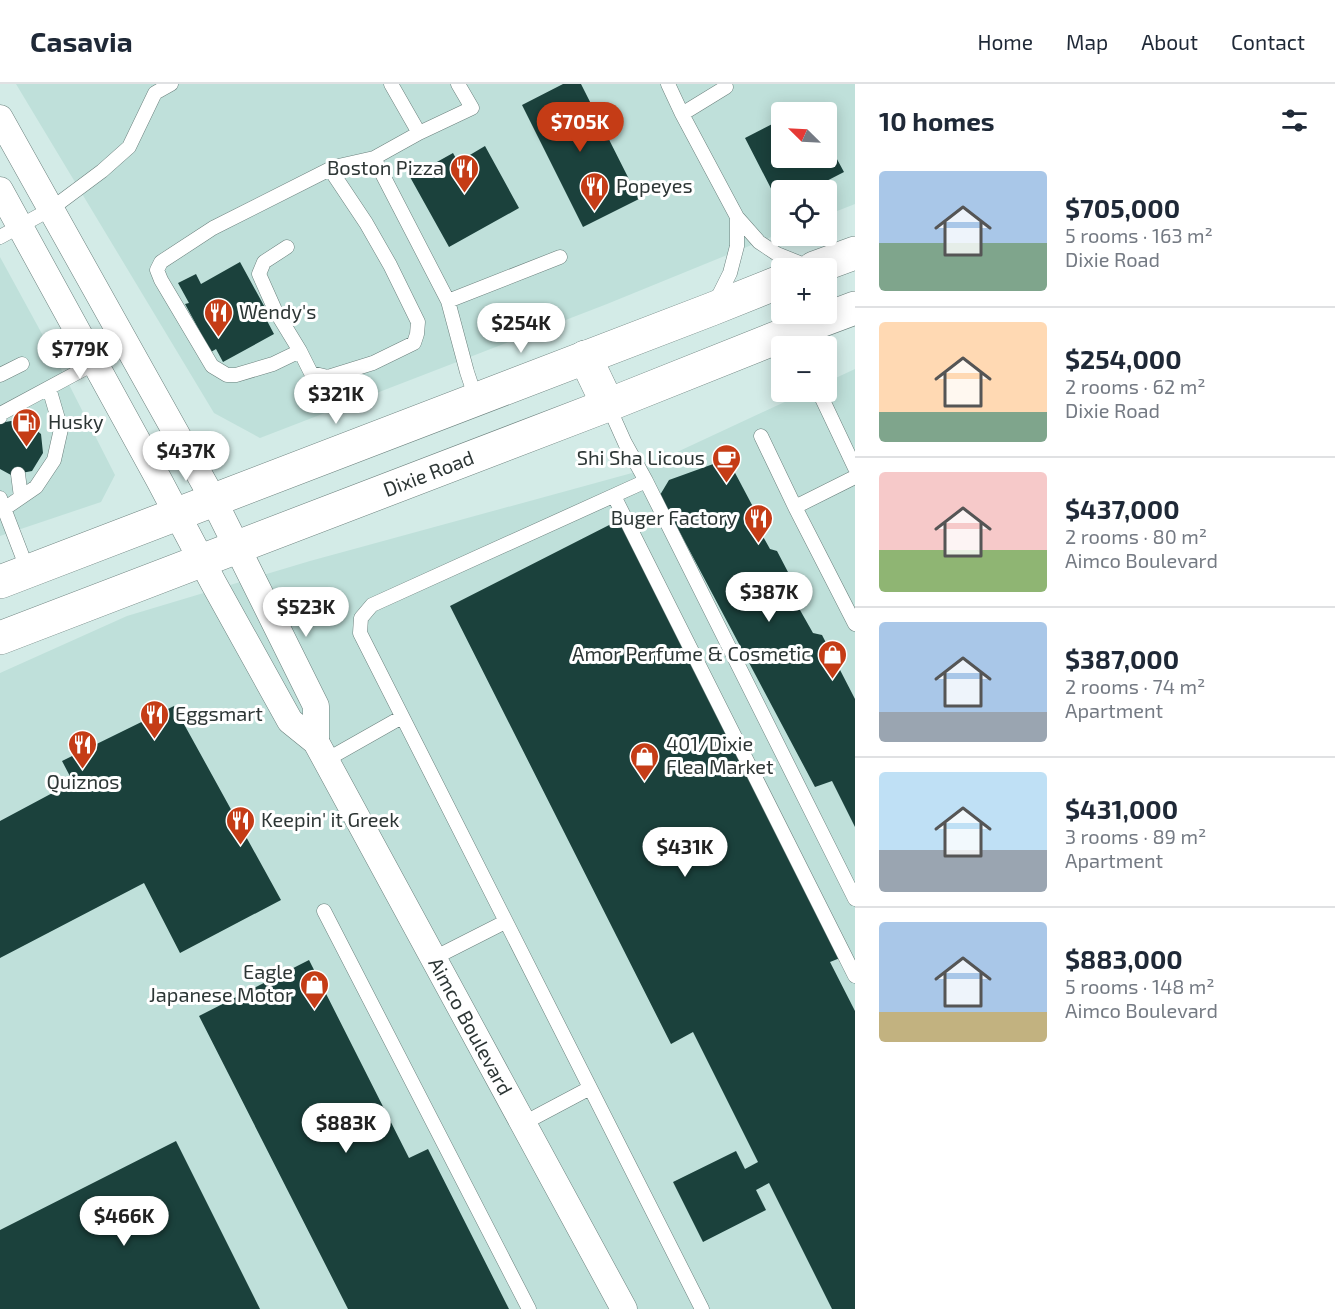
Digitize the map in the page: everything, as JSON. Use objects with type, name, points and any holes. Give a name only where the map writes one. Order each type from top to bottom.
[{"type":"main road","points":[[837,259],[855,253]]},
{"type":"main road","name":"Dixie Road","points":[[14,576],[712,309],[771,308]]},
{"type":"main road","name":"Dixie Road","points":[[837,308],[855,308]]},
{"type":"main road","name":"Dixie Road","points":[[0,638],[608,405],[771,314]]},
{"type":"main road","points":[[585,357],[608,405]]},
{"type":"street","name":"Aimco Boulevard","points":[[0,118],[238,547],[316,706],[321,751]]},
{"type":"street","name":"Aimco Boulevard","points":[[0,190],[10,231],[95,363],[290,721],[321,751],[624,1309]]},
{"type":"lane","points":[[10,231],[51,209],[102,171],[129,147],[156,93],[171,84]]},
{"type":"lane","points":[[391,84],[418,133]]},
{"type":"lane","points":[[300,351],[273,364],[236,375],[227,375],[212,366],[161,280],[158,270],[161,262],[213,228],[263,202],[334,167],[374,158],[418,133],[472,108],[459,84]]},
{"type":"lane","points":[[668,84],[736,217],[759,242],[787,258]]},
{"type":"lane","points":[[682,114],[727,85]]},
{"type":"lane","points":[[374,158],[448,301],[476,399]]},
{"type":"lane","points":[[287,247],[264,262],[259,274],[274,310],[300,351],[311,374],[328,376],[373,363],[414,343],[418,322],[366,223],[330,169]]},
{"type":"lane","points":[[712,309],[730,273],[737,246],[736,217]]},
{"type":"lane","points":[[448,301],[560,257]]},
{"type":"lane","points":[[8,415],[49,388],[95,363]]},
{"type":"lane","points":[[0,375],[22,364]]},
{"type":"lane","points":[[14,576],[2,503],[21,497],[36,488],[54,460],[61,429],[49,388]]},
{"type":"lane","points":[[824,402],[855,468]]},
{"type":"lane","points":[[608,405],[855,899]]},
{"type":"lane","points":[[761,436],[855,624]]},
{"type":"lane","points":[[18,474],[21,497]]},
{"type":"lane","points":[[795,507],[855,477]]},
{"type":"lane","points":[[646,481],[372,605],[361,618],[360,633],[702,1309]]},
{"type":"lane","points":[[614,496],[855,976]]},
{"type":"lane","points":[[321,751],[402,717]]},
{"type":"lane","points":[[324,911],[529,1309]]},
{"type":"lane","points":[[434,958],[505,921]]},
{"type":"lane","points":[[524,1123],[590,1088]]},
{"type":"shaded area","points":[[16,84],[855,84],[855,204],[837,211],[837,180],[771,180],[771,237],[607,304],[260,438],[214,413]]},
{"type":"shaded area","points":[[0,257],[115,475],[101,502],[0,536]]},
{"type":"shaded area","points":[[855,369],[855,1309],[0,1309],[0,673],[127,616],[310,561],[632,473],[785,402],[837,402],[837,377]]},
{"type":"building","points":[[563,84],[581,84],[639,199],[583,227],[522,105]]},
{"type":"building","points":[[771,125],[771,168],[837,168],[837,159],[844,172],[828,180],[771,180],[771,189],[745,138]]},
{"type":"building","name":"Boston Pizza","points":[[485,146],[519,208],[449,247],[410,177],[453,153],[458,162]]},
{"type":"building","points":[[240,262],[268,313],[264,315],[274,334],[223,362],[216,349],[211,352],[185,304],[189,303],[178,283],[196,274],[201,284]]},
{"type":"building","points":[[22,419],[41,434],[43,453],[32,471],[11,475],[0,469],[0,423]]},
{"type":"building","points":[[716,463],[733,469],[760,520],[757,526],[770,549],[777,551],[800,595],[796,603],[813,633],[822,635],[855,699],[855,827],[832,781],[815,787],[660,495],[669,480]]},
{"type":"building","name":"401/Dixie Flea Market","points":[[619,520],[840,958],[830,962],[855,1011],[855,1309],[832,1309],[769,1183],[756,1190],[766,1210],[703,1242],[673,1182],[736,1151],[745,1169],[758,1162],[693,1032],[671,1044],[450,606]]},
{"type":"building","points":[[174,706],[281,900],[180,953],[144,883],[0,958],[0,821],[73,782],[62,761]]},
{"type":"building","points":[[309,960],[409,1158],[428,1149],[509,1309],[348,1309],[199,1016]]},
{"type":"building","points":[[176,1141],[260,1309],[0,1309],[0,1230]]},
{"type":"place","name":"Boston Pizza","points":[[465,194]]},
{"type":"place","name":"Popeyes","points":[[595,212]]},
{"type":"place","name":"Wendy's","points":[[218,338]]},
{"type":"place","name":"Husky","points":[[27,448]]},
{"type":"place","name":"Shi Sha Licous","points":[[726,484]]},
{"type":"place","name":"Buger Factory","points":[[758,544]]},
{"type":"place","name":"Amor Perfume & Cosmetic","points":[[832,680]]},
{"type":"place","name":"Eggsmart","points":[[154,740]]},
{"type":"place","name":"Quiznos","points":[[83,770]]},
{"type":"place","name":"401/Dixie Flea Market","points":[[645,782]]},
{"type":"place","name":"Keepin' it Greek","points":[[240,846]]},
{"type":"place","name":"Eagle Japanese Motor","points":[[314,1010]]}]
